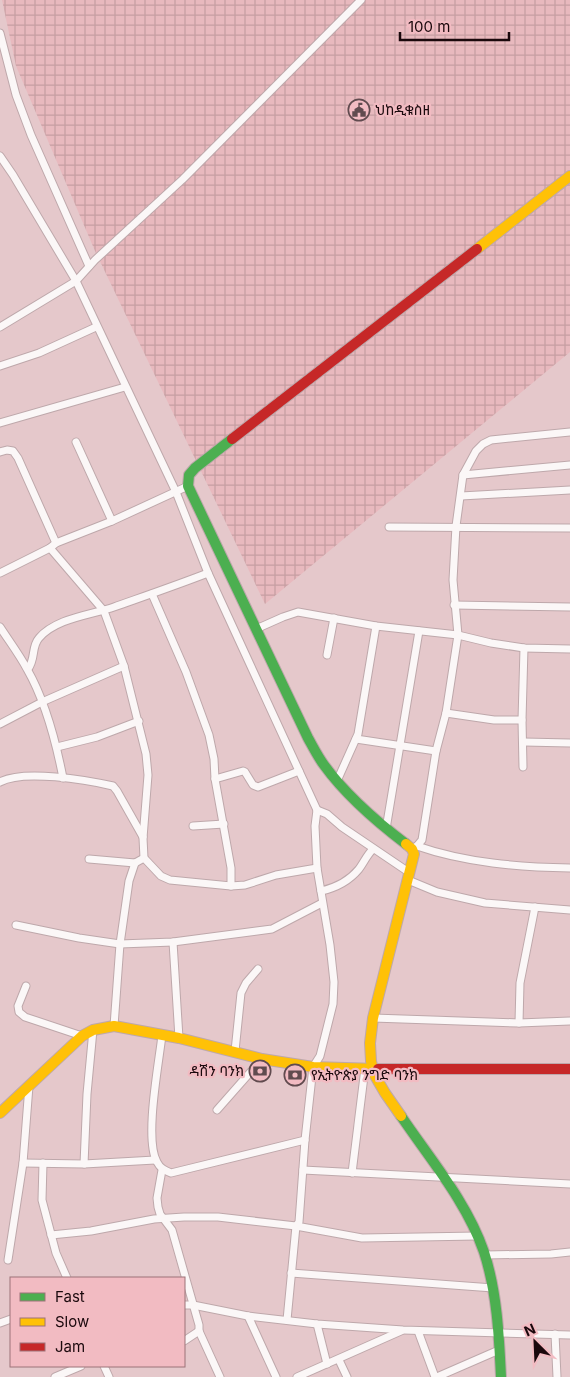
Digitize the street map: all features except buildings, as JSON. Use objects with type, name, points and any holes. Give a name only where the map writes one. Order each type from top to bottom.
[{"type":"main road","points":[[501,1377],[499,1334],[493,1288],[485,1255],[477,1236],[464,1210],[444,1178],[369,1068],[369,1042],[373,1018],[415,848],[386,829],[337,781],[323,764],[308,738],[188,486],[189,475],[195,468],[570,176]]},
{"type":"main road","points":[[0,1113],[82,1036],[93,1030],[114,1026],[179,1038],[262,1058],[314,1067],[570,1069]]},
{"type":"street","points":[[1,324],[76,282],[88,266],[183,179],[361,0]]},
{"type":"street","points":[[0,33],[16,95],[30,135],[88,266]]},
{"type":"street","points":[[0,156],[13,174],[76,282],[176,492],[208,573],[317,810],[314,826],[317,868],[330,946],[334,982],[333,1004],[320,1056],[314,1067],[305,1140],[299,1222],[296,1226],[287,1320]]},
{"type":"street","points":[[0,366],[39,353],[96,327]]},
{"type":"street","points":[[0,423],[125,387]]},
{"type":"street","points":[[570,432],[491,440],[483,444],[476,451],[463,475],[456,526],[453,580],[458,635],[446,713],[436,751],[422,840],[415,848],[486,863],[525,867],[570,868]]},
{"type":"street","points":[[76,442],[112,521]]},
{"type":"street","points":[[0,452],[13,451],[18,458],[53,546],[104,611],[124,666],[146,754],[148,775],[143,838],[144,858],[161,876],[170,880],[231,886],[245,885],[276,875],[317,868]]},
{"type":"street","points":[[463,475],[570,466]]},
{"type":"street","points":[[0,573],[53,546],[188,486]]},
{"type":"street","points":[[461,496],[570,490]]},
{"type":"street","points":[[389,527],[570,528]]},
{"type":"street","points":[[28,670],[33,662],[34,647],[40,638],[49,630],[65,621],[104,611],[208,573]]},
{"type":"street","points":[[152,594],[186,672],[209,734],[231,868],[231,886]]},
{"type":"street","points":[[454,605],[570,607]]},
{"type":"street","points":[[256,629],[298,612],[376,626],[458,635],[524,648],[570,649]]},
{"type":"street","points":[[327,656],[334,618]]},
{"type":"street","points":[[337,781],[356,739],[376,626]]},
{"type":"street","points":[[0,627],[28,670],[42,702],[56,747],[63,778]]},
{"type":"street","points":[[386,829],[419,631]]},
{"type":"street","points":[[523,767],[524,648]]},
{"type":"street","points":[[0,724],[42,702],[124,666]]},
{"type":"street","points":[[446,713],[494,720],[522,720]]},
{"type":"street","points":[[56,747],[97,737],[139,722]]},
{"type":"street","points":[[356,739],[436,751]]},
{"type":"street","points":[[524,742],[570,742]]},
{"type":"street","points":[[215,779],[242,771],[245,772],[253,785],[258,787],[299,771]]},
{"type":"street","points":[[0,782],[21,775],[63,778],[113,786],[143,838]]},
{"type":"street","points":[[317,810],[327,814],[409,877],[437,892],[485,903],[570,910]]},
{"type":"street","points":[[193,826],[224,824]]},
{"type":"street","points":[[321,891],[345,881],[360,867],[365,857],[373,849]]},
{"type":"street","points":[[89,859],[135,863],[144,858]]},
{"type":"street","points":[[114,1026],[120,944],[129,880],[135,863]]},
{"type":"street","points":[[16,925],[120,944],[173,942],[272,929],[322,903]]},
{"type":"street","points":[[519,1023],[520,983],[536,907]]},
{"type":"street","points":[[173,942],[179,1038]]},
{"type":"street","points":[[235,1051],[241,993],[246,983],[258,969]]},
{"type":"street","points":[[26,986],[18,1006],[19,1012],[25,1017],[82,1036]]},
{"type":"street","points":[[373,1018],[519,1023],[570,1020]]},
{"type":"street","points":[[84,1164],[93,1030]]},
{"type":"street","points":[[162,1035],[151,1128],[155,1160],[162,1170],[171,1173],[305,1140]]},
{"type":"street","points":[[217,1110],[262,1058]]},
{"type":"street","points":[[352,1173],[369,1068]]},
{"type":"street","points":[[8,1260],[23,1163],[29,1086]]},
{"type":"street","points":[[23,1163],[84,1164],[155,1160]]},
{"type":"street","points":[[43,1163],[42,1200],[56,1253],[67,1277]]},
{"type":"street","points":[[162,1170],[157,1198],[160,1214],[172,1230],[199,1325],[199,1331],[220,1377]]},
{"type":"street","points":[[303,1170],[570,1184]]},
{"type":"street","points":[[51,1234],[92,1231],[154,1219],[218,1217],[296,1226],[362,1238],[477,1236]]},
{"type":"street","points":[[485,1255],[570,1252]]},
{"type":"street","points":[[291,1273],[493,1288]]},
{"type":"street","points":[[185,1305],[248,1316],[317,1324],[418,1331],[570,1335]]},
{"type":"street","points":[[248,1316],[276,1377]]},
{"type":"street","points":[[317,1324],[327,1364]]},
{"type":"street","points":[[297,1377],[403,1330]]},
{"type":"street","points":[[185,1339],[199,1331]]},
{"type":"street","points":[[418,1331],[436,1377],[500,1350]]},
{"type":"street","points":[[555,1334],[557,1377]]},
{"type":"street","points":[[339,1360],[346,1377]]},
{"type":"street","points":[[55,1377],[80,1367]]},
{"type":"shaded area","points":[[2,0],[570,0],[570,352],[265,604],[95,251],[16,66]]},
{"type":"traffic: fast","points":[[232,439],[195,468],[189,475],[188,486],[308,738],[324,765],[352,797],[406,844]]},
{"type":"traffic: fast","points":[[401,1116],[458,1198],[477,1234],[484,1252],[495,1298],[501,1377]]},
{"type":"traffic: slow","points":[[477,249],[570,176]]},
{"type":"traffic: slow","points":[[401,1116],[374,1074],[370,1043],[373,1018],[414,854],[412,849],[406,844]]},
{"type":"traffic: slow","points":[[0,1113],[82,1036],[93,1030],[114,1026],[179,1038],[262,1059],[313,1067],[378,1069]]},
{"type":"traffic: jam","points":[[232,439],[477,249]]},
{"type":"traffic: jam","points":[[378,1069],[570,1069]]},
{"type":"place","name":"ህከዲቁስዘ","points":[[359,110]]},
{"type":"place","name":"ዳሽን ባንክ","points":[[260,1071]]},
{"type":"place","name":"የኢትዮጵያ ንግድ ባንክ","points":[[295,1075]]}]
